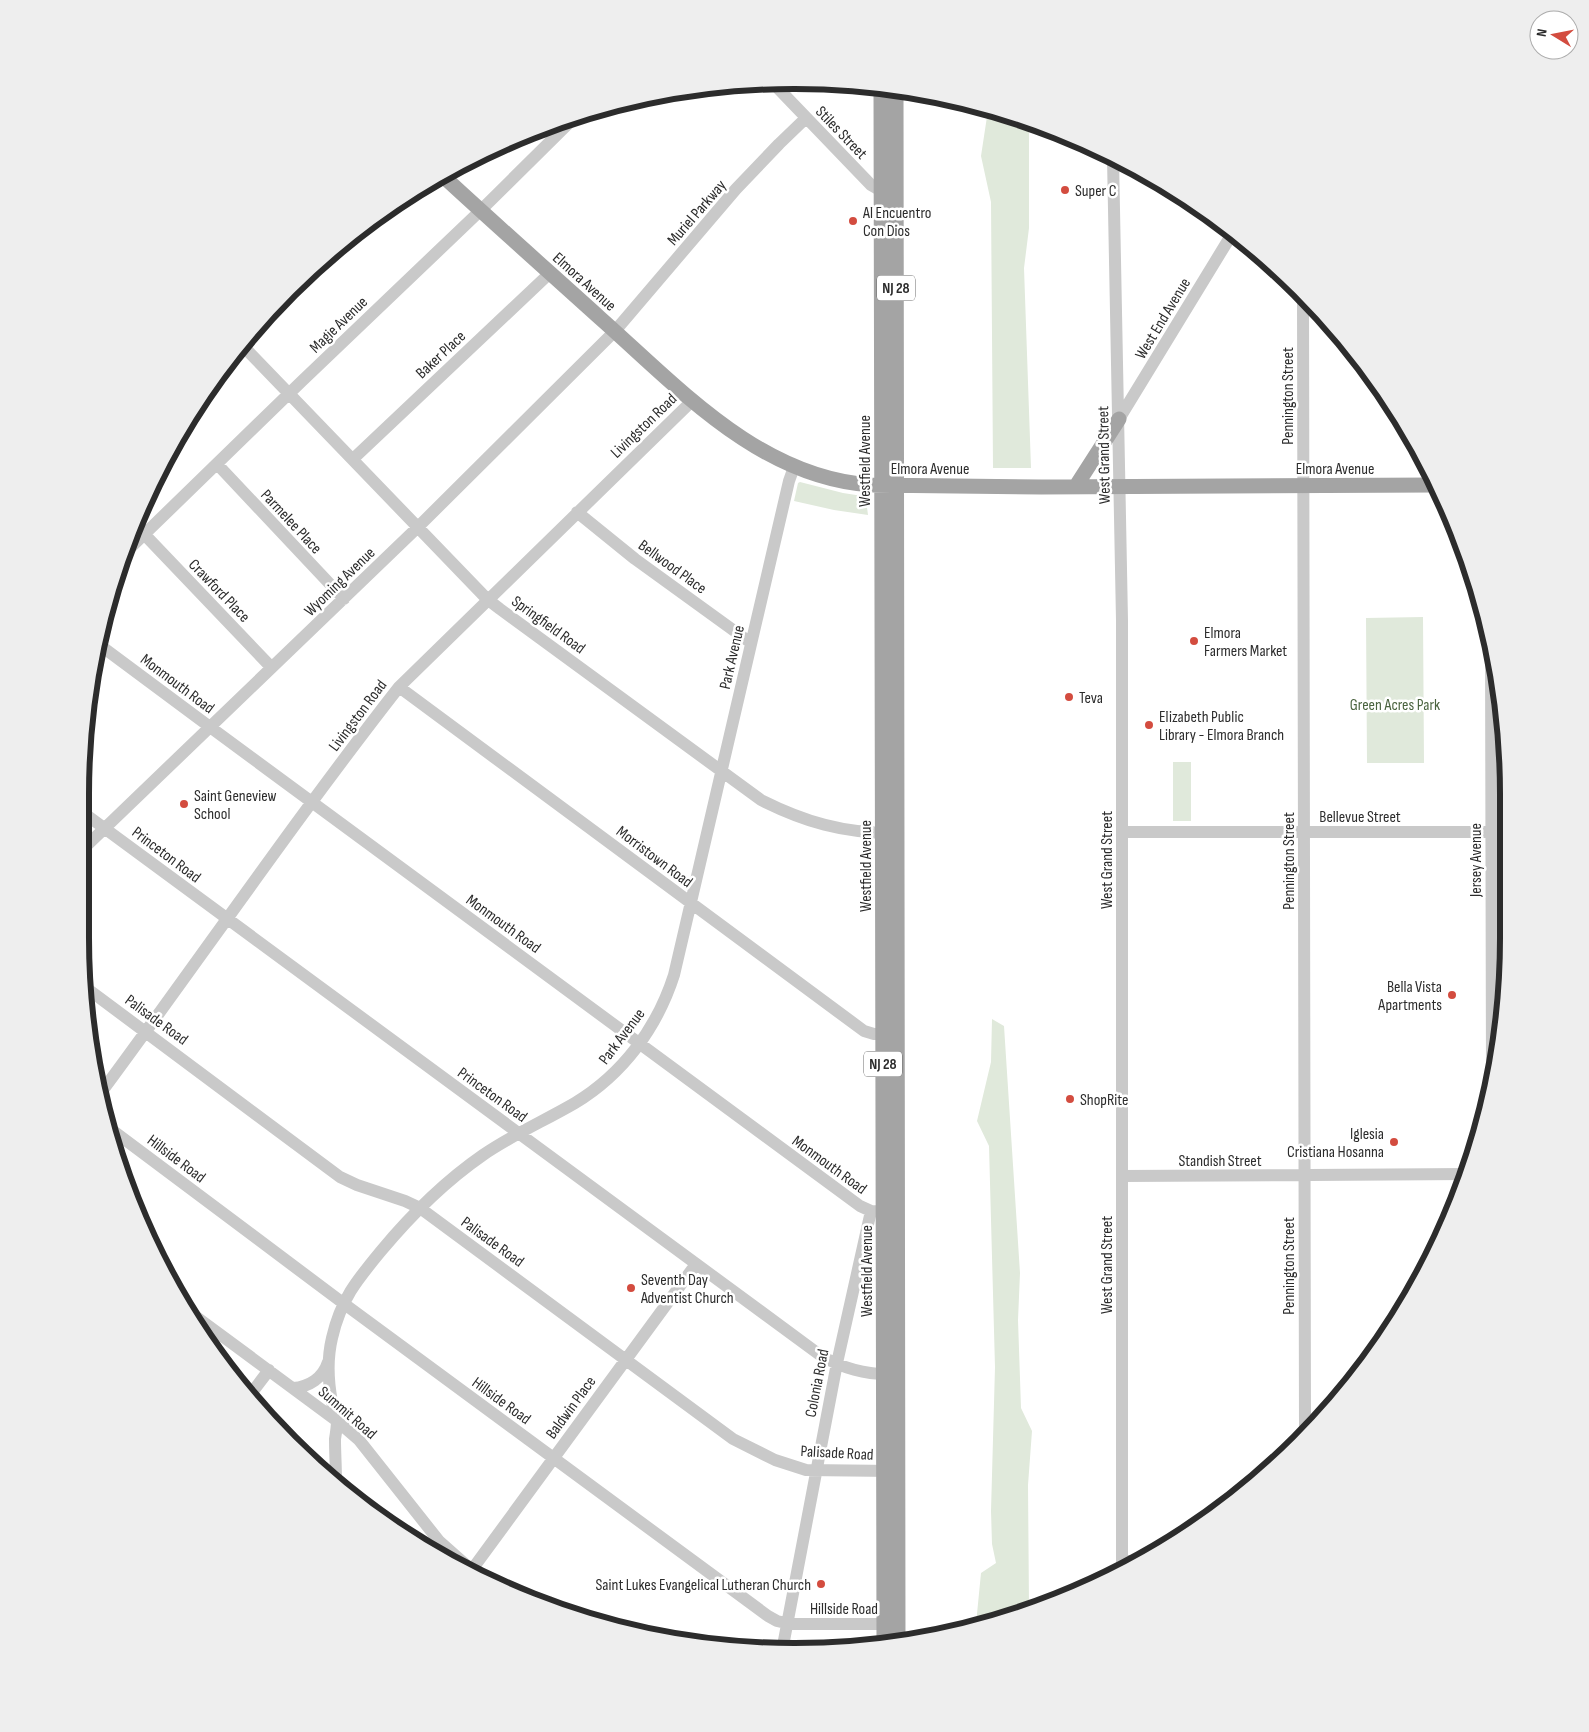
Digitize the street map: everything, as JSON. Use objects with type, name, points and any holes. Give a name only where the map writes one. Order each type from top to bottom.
[{"type":"main road","name":"Westfield Avenue","points":[[882,94],[889,190]]},
{"type":"main road","name":"Westfield Avenue","points":[[886,1637],[891,1624],[891,1374],[884,1212],[890,1034],[889,190],[896,96]]},
{"type":"main road","name":"Elmora Avenue","points":[[447,180],[692,400],[743,439],[766,453],[794,467],[814,474],[844,481],[889,485],[1428,485]]},
{"type":"main road","points":[[1076,486],[1119,419]]},
{"type":"main road","name":"Westfield Avenue","points":[[891,1624],[896,1636]]},
{"type":"street","name":"Stiles Street","points":[[779,89],[872,185],[889,190]]},
{"type":"street","name":"Muriel Parkway","points":[[615,331],[736,190],[806,118]]},
{"type":"street","name":"Magie Avenue","points":[[135,544],[565,127]]},
{"type":"street","name":"West Grand Street","points":[[1113,165],[1120,486],[1122,1562]]},
{"type":"street","name":"West End Avenue","points":[[1119,419],[1229,239]]},
{"type":"street","name":"Baker Place","points":[[352,459],[550,273]]},
{"type":"street","name":"Pennington Street","points":[[1303,305],[1305,1425]]},
{"type":"street","name":"Wyoming Avenue","points":[[89,843],[344,600],[615,331]]},
{"type":"street","name":"Springfield Road","points":[[247,350],[487,599],[761,800],[815,823],[849,831],[890,833]]},
{"type":"street","name":"Livingston Road","points":[[105,1087],[226,918],[399,687],[692,400]]},
{"type":"street","name":"Parmelee Place","points":[[217,464],[344,600]]},
{"type":"street","name":"Park Avenue","points":[[336,1474],[337,1421],[330,1389],[329,1360],[332,1340],[342,1303],[366,1269],[398,1231],[420,1208],[472,1163],[575,1103],[598,1087],[618,1069],[640,1044],[657,1017],[667,996],[674,975],[789,481],[794,467]]},
{"type":"street","name":"Bellwood Place","points":[[577,512],[635,559],[751,643]]},
{"type":"street","name":"Crawford Place","points":[[144,535],[271,668]]},
{"type":"street","name":"Monmouth Road","points":[[104,648],[860,1206],[884,1212]]},
{"type":"street","name":"Morristown Road","points":[[399,687],[864,1031],[870,1034],[890,1034]]},
{"type":"street","name":"Jersey Avenue","points":[[1492,1043],[1491,832],[1495,708]]},
{"type":"street","name":"Princeton Road","points":[[89,817],[820,1355],[836,1363],[868,1373],[891,1374]]},
{"type":"street","name":"Bellevue Street","points":[[1122,832],[1500,832]]},
{"type":"street","points":[[1492,952],[1500,952]]},
{"type":"street","name":"Palisade Road","points":[[91,991],[340,1176],[357,1185],[405,1200],[420,1208],[741,1444],[783,1463],[815,1470],[891,1471]]},
{"type":"street","name":"Hillside Road","points":[[117,1134],[342,1303],[768,1616],[786,1624],[891,1624]]},
{"type":"street","name":"Standish Street","points":[[1122,1176],[1459,1174]]},
{"type":"street","name":"Colonia Road","points":[[783,1643],[836,1363],[884,1212]]},
{"type":"street","name":"Baldwin Place","points":[[475,1566],[696,1264]]},
{"type":"street","name":"Summit Road","points":[[203,1322],[337,1421],[359,1440],[439,1541],[456,1556]]},
{"type":"street","points":[[293,1388],[304,1387],[318,1379],[329,1360]]},
{"type":"street","points":[[254,1390],[269,1370]]},
{"type":"green space","points":[[987,116],[1029,129],[1029,228],[1024,268],[1031,468],[993,468],[991,202],[981,156]]},
{"type":"green space","points":[[798,483],[843,493],[869,497],[868,515],[794,501]]},
{"type":"green space","name":"Green Acres Park","points":[[1423,617],[1424,763],[1367,763],[1366,618]]},
{"type":"green space","points":[[1173,762],[1191,762],[1191,821],[1173,821]]},
{"type":"green space","points":[[992,1019],[1004,1026],[1020,1273],[1018,1320],[1021,1408],[1032,1431],[1028,1485],[1029,1603],[976,1619],[981,1573],[996,1563],[992,1544],[991,1511],[995,1367],[989,1146],[977,1121],[991,1062]]},
{"type":"place","name":"Super C","points":[[1065,190]]},
{"type":"place","name":"Al Encuentro Con Dios","points":[[853,221]]},
{"type":"place","name":"Elmora Farmers Market","points":[[1194,641]]},
{"type":"place","name":"Teva","points":[[1069,697]]},
{"type":"place","name":"Elizabeth Public Library - Elmora Branch","points":[[1149,725]]},
{"type":"place","name":"Saint Geneview School","points":[[184,804]]},
{"type":"place","name":"Bella Vista Apartments","points":[[1452,995]]},
{"type":"place","name":"ShopRite","points":[[1070,1099]]},
{"type":"place","name":"Iglesia Cristiana Hosanna","points":[[1394,1142]]},
{"type":"place","name":"Seventh Day Adventist Church","points":[[631,1288]]},
{"type":"place","name":"Saint Lukes Evangelical Lutheran Church","points":[[821,1584]]}]
